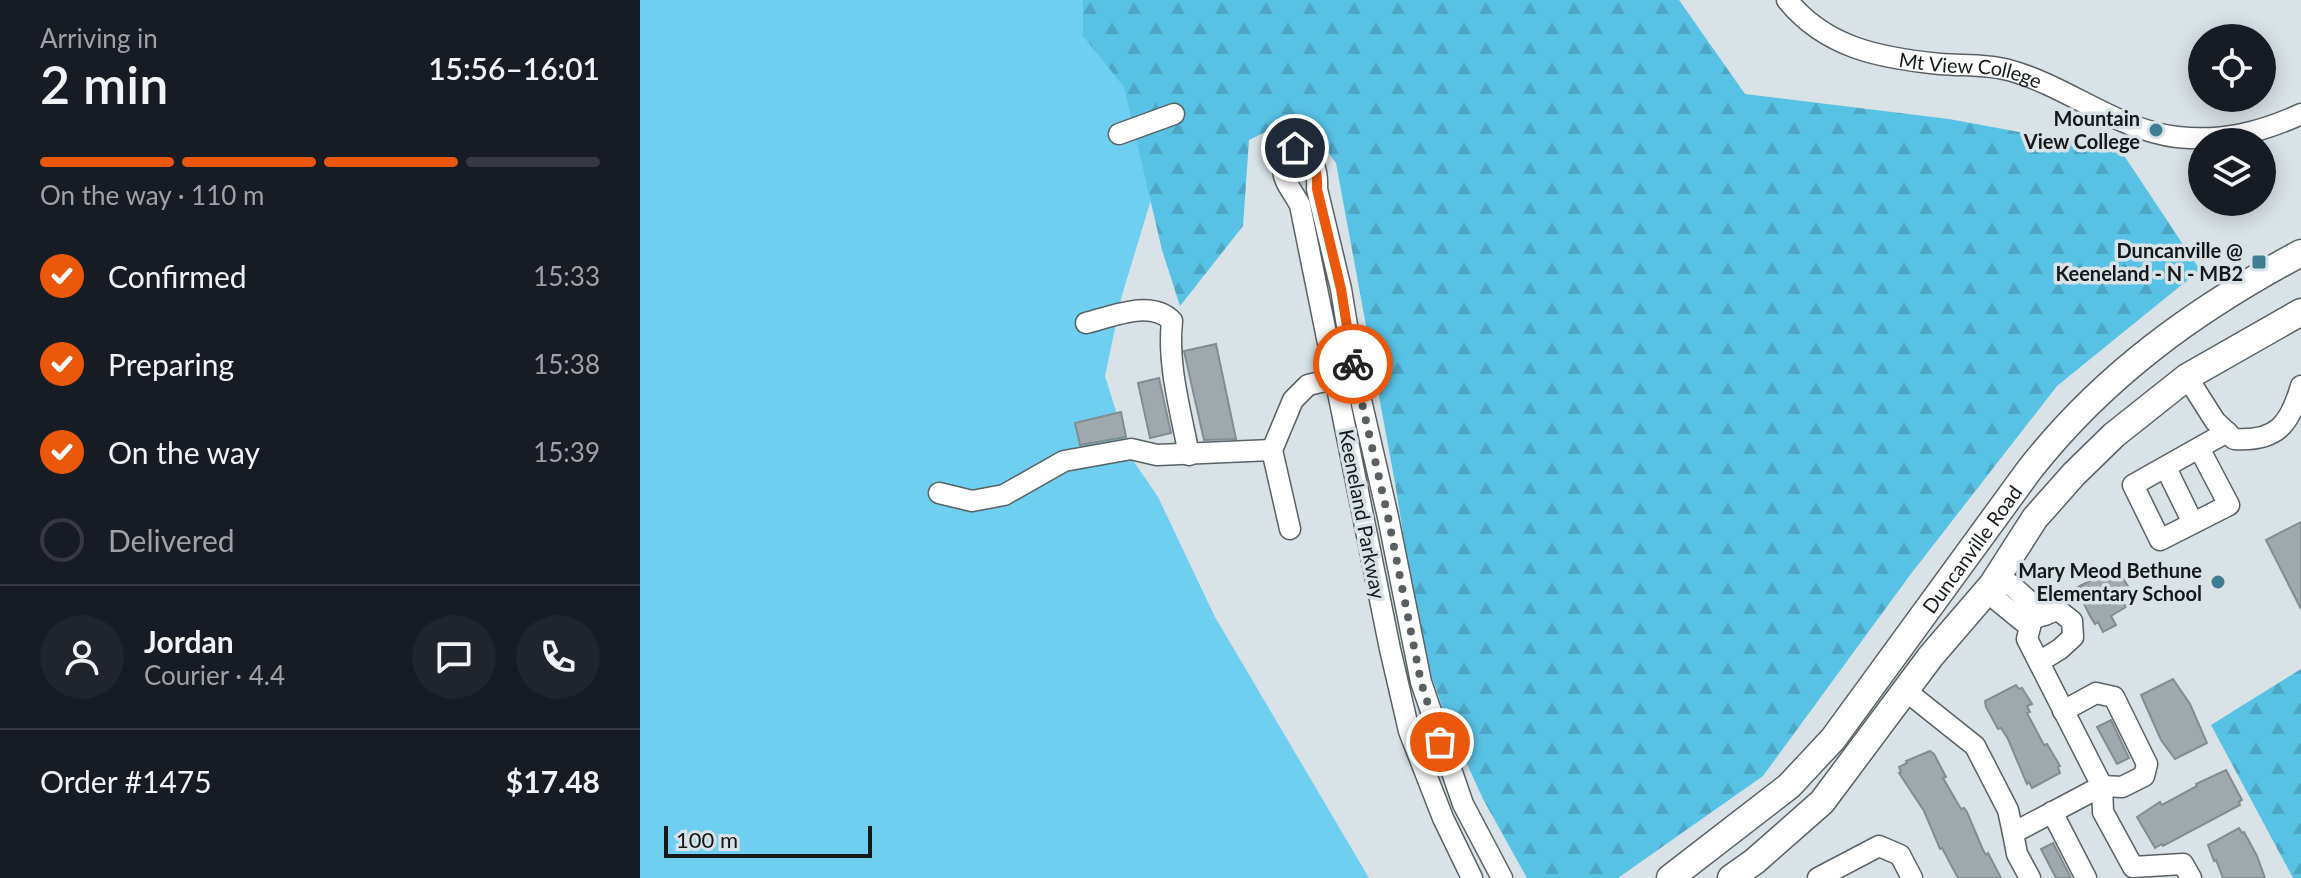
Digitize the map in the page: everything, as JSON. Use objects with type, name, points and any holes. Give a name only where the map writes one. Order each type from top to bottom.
[{"type":"main road","name":"Duncanville Road","points":[[1670,878],[1789,786],[1833,739],[2060,431],[2103,387],[2161,340],[2275,266],[2301,253]]},
{"type":"main road","name":"Duncanville Road","points":[[1731,878],[1822,802],[1931,656],[1992,585],[2035,518],[2074,474],[2114,435],[2187,377],[2301,312]]},
{"type":"main road","points":[[2161,340],[2187,377]]},
{"type":"main road","points":[[1963,563],[1992,585]]},
{"type":"main road","points":[[1774,798],[1799,823]]},
{"type":"street","name":"Mt View College","points":[[1787,0],[1802,19],[1837,42],[1876,55],[2012,71],[2139,127],[2174,137],[2220,140],[2301,114]]},
{"type":"street","points":[[1119,134],[1174,114]]},
{"type":"street","name":"Keeneland Parkway","points":[[1472,878],[1437,805],[1409,731],[1390,649],[1345,377],[1341,289],[1317,189],[1318,173],[1307,154],[1295,148],[1282,168],[1284,177],[1300,205],[1345,377],[1428,705],[1463,804],[1502,878]]},
{"type":"street","points":[[1086,323],[1131,311],[1153,310],[1172,321],[1170,334],[1175,382],[1189,455]]},
{"type":"street","points":[[1290,529],[1272,450],[1293,400],[1308,385],[1345,377]]},
{"type":"street","points":[[2187,377],[2215,421],[2230,435],[2247,440],[2270,435],[2287,422],[2301,386]]},
{"type":"street","points":[[2201,452],[2229,505],[2160,540],[2133,485],[2230,435]]},
{"type":"street","points":[[939,493],[972,501],[1004,495],[1064,461],[1131,449],[1157,455],[1272,450]]},
{"type":"street","points":[[2166,468],[2193,523]]},
{"type":"street","points":[[1992,585],[2010,584],[2038,621]]},
{"type":"street","points":[[2039,662],[2073,637],[2072,621],[2058,610],[2038,621],[2027,639],[2102,786],[2103,812],[2136,872],[2183,864],[2191,878]]},
{"type":"street","points":[[1906,691],[1975,746],[2008,810],[2017,854],[2030,878]]},
{"type":"street","points":[[2013,833],[2102,786],[2122,787],[2144,776],[2147,764],[2114,697],[2096,693],[2063,711]]},
{"type":"street","points":[[2052,812],[2086,878]]},
{"type":"street","points":[[1818,878],[1879,846],[1900,855],[1912,878]]},
{"type":"shaded area","points":[[640,0],[1161,0],[1179,108],[1122,295],[1105,376],[1130,456],[1158,497],[1215,617],[1369,878],[640,878]]},
{"type":"green space","points":[[1083,0],[1679,0],[1745,94],[1949,119],[2121,151],[2200,270],[2057,386],[1910,575],[1763,776],[1618,878],[1527,878],[1483,799],[1447,720],[1422,650],[1395,483],[1336,163],[1300,115],[1249,140],[1243,226],[1180,306],[1162,250],[1124,87],[1083,36]]},
{"type":"green space","points":[[2301,669],[2301,878],[2293,878],[2211,725]]},
{"type":"building","points":[[1216,344],[1236,439],[1204,440],[1184,351]]},
{"type":"building","points":[[1159,378],[1171,433],[1150,438],[1138,383]]},
{"type":"building","points":[[1121,412],[1126,437],[1080,445],[1075,423]]},
{"type":"building","points":[[2301,522],[2301,609],[2266,540]]},
{"type":"building","points":[[2109,571],[2112,576],[2119,572],[2131,591],[2120,596],[2126,607],[2111,616],[2116,625],[2103,632],[2098,622],[2095,624],[2090,616],[2076,588]]},
{"type":"building","points":[[2173,679],[2190,704],[2207,743],[2175,759],[2161,740],[2141,695]]},
{"type":"building","points":[[2016,685],[2022,688],[2032,704],[2027,706],[2030,712],[2027,713],[2044,745],[2047,744],[2060,766],[2060,773],[2032,788],[2029,782],[2027,784],[2008,739],[2001,728],[1998,729],[1985,701]]},
{"type":"building","points":[[2111,720],[2129,758],[2117,764],[2097,727]]},
{"type":"building","points":[[1930,751],[1961,809],[1967,812],[1983,850],[1986,855],[1988,853],[2001,878],[1958,878],[1940,849],[1924,811],[1899,773],[1899,767],[1906,761]]},
{"type":"building","points":[[2226,770],[2242,800],[2240,805],[2155,848],[2137,817],[2160,802],[2162,805]]},
{"type":"building","points":[[2239,828],[2257,856],[2265,878],[2223,878],[2214,861],[2208,845]]},
{"type":"building","points":[[2053,843],[2071,878],[2056,878],[2041,849]]},
{"type":"way so far","points":[[1353,364],[1421,682],[1440,742]]},
{"type":"place","name":"Mountain View College","points":[[2156,130]]},
{"type":"place","name":"Duncanville @ Keeneland - N - MB2","points":[[2259,262]]},
{"type":"place","name":"Mary Meod Bethune Elementary School","points":[[2218,582]]},
{"type":"route","points":[[1295,148],[1307,154],[1318,173],[1317,189],[1341,289],[1353,364]]}]
